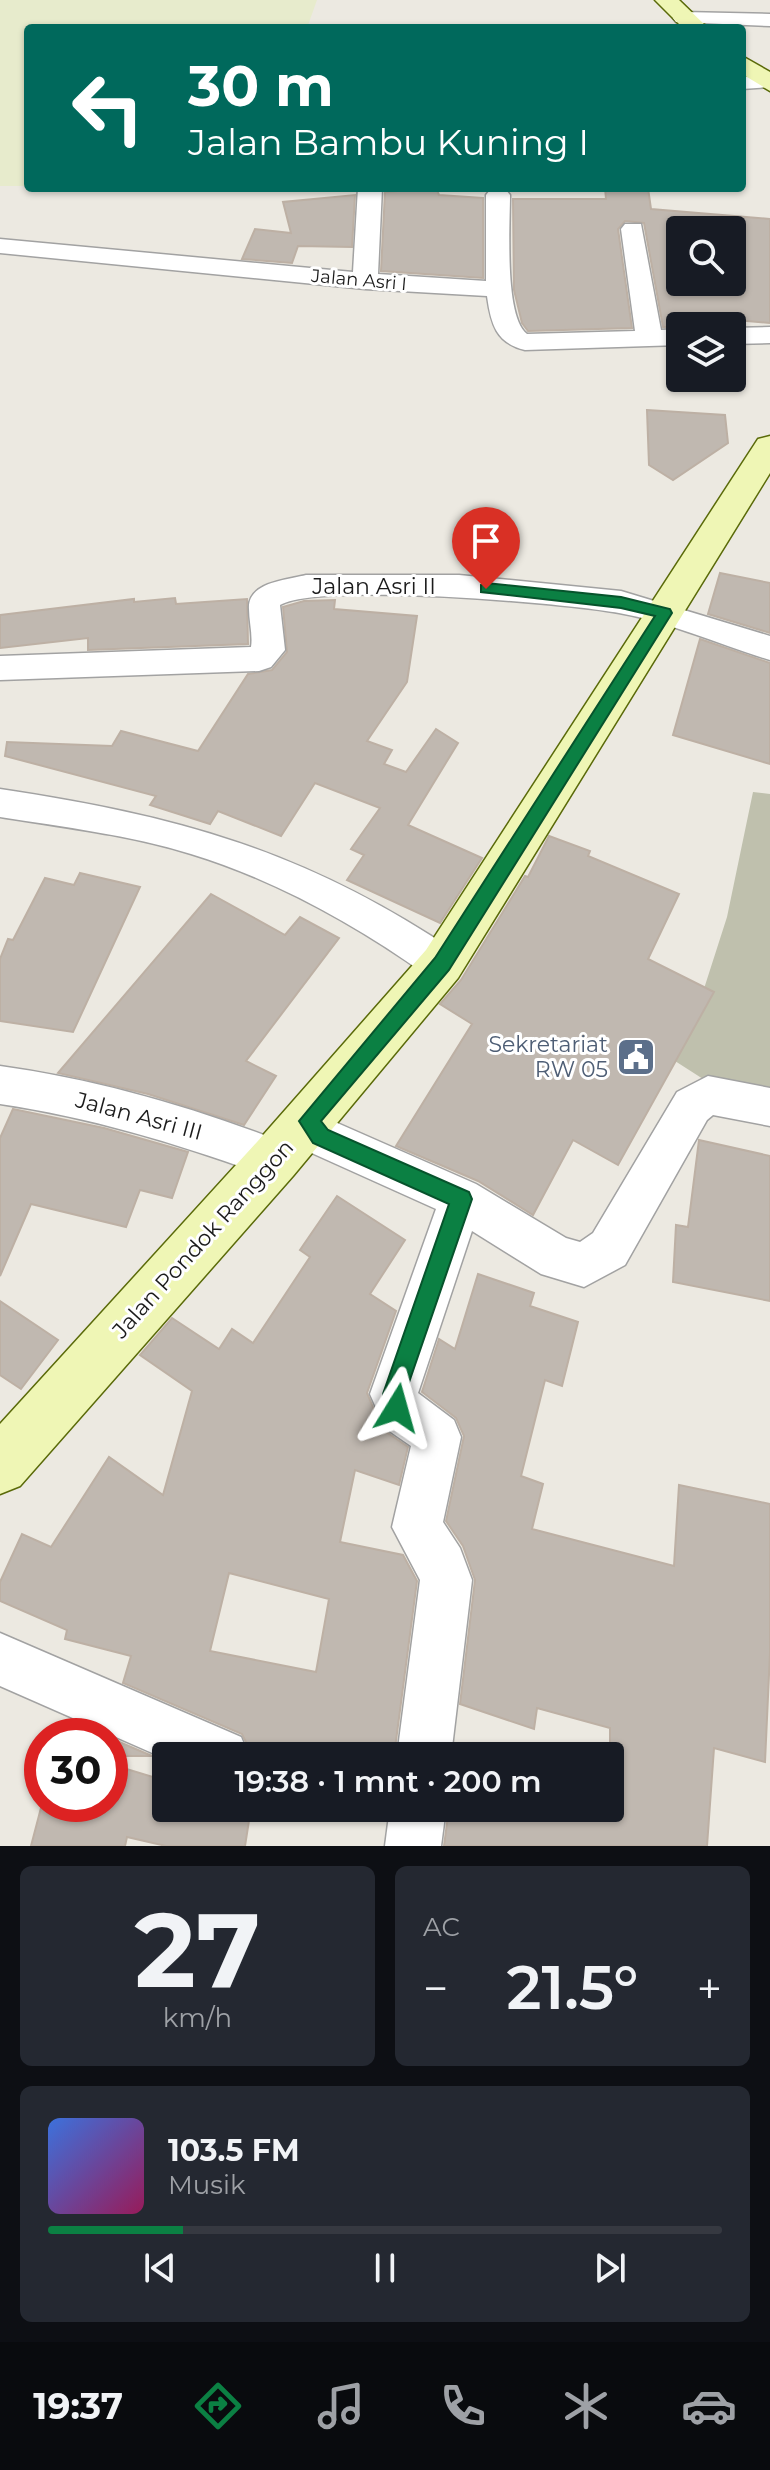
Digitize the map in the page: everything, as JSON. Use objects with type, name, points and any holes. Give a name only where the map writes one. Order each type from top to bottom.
[{"type":"street","points":[[666,0],[689,23],[770,20]]},
{"type":"street","points":[[746,66],[769,82]]},
{"type":"street","points":[[746,83],[769,82]]},
{"type":"street","points":[[365,281],[370,192]]},
{"type":"street","points":[[498,195],[499,289],[507,334],[513,340],[537,344],[666,337]]},
{"type":"street","points":[[633,229],[649,338]]},
{"type":"street","name":"Jalan Asri I","points":[[0,246],[365,281],[499,289]]},
{"type":"street","points":[[746,336],[770,335]]},
{"type":"street","name":"Jalan Pondok Ranggon","points":[[0,1466],[309,1121],[442,964],[770,448]]},
{"type":"street","name":"Jalan Asri II","points":[[0,668],[259,659],[269,650],[264,603],[271,595],[306,586],[459,586],[621,602],[664,613]]},
{"type":"street","points":[[664,613],[770,648]]},
{"type":"street","points":[[0,803],[93,818],[214,846],[296,882],[406,938],[442,964]]},
{"type":"street","name":"Jalan Asri III","points":[[0,1085],[29,1088],[189,1127],[275,1159]]},
{"type":"street","points":[[309,1121],[320,1136],[461,1199],[557,1258],[584,1265],[609,1249],[692,1106],[708,1095],[770,1107]]},
{"type":"street","points":[[426,1742],[446,1580],[442,1566],[417,1527],[437,1437],[431,1430],[405,1417],[397,1408],[394,1394],[461,1199]]},
{"type":"street","points":[[0,1659],[190,1742]]},
{"type":"shaded area","points":[[0,0],[317,0],[308,24],[24,24],[24,186],[0,186]]},
{"type":"shaded area","points":[[753,792],[770,794],[770,1098],[714,1086],[675,1061],[701,998],[727,917]]},
{"type":"building","points":[[385,192],[438,192],[439,195],[483,198],[483,278],[381,271]]},
{"type":"building","points":[[605,192],[649,192],[651,209],[734,216],[666,216],[666,296],[746,296],[746,217],[770,219],[770,323],[746,321],[746,312],[666,312],[666,327],[663,327],[644,223],[625,221],[618,229],[632,328],[528,331],[522,323],[514,290],[513,199],[606,199]]},
{"type":"building","points":[[355,195],[352,247],[298,246],[292,263],[242,259],[255,229],[291,233],[283,202]]},
{"type":"building","points":[[647,410],[725,415],[728,443],[673,480],[649,465]]},
{"type":"building","points":[[720,573],[770,583],[770,633],[708,614]]},
{"type":"building","points":[[175,598],[176,604],[247,599],[248,644],[88,650],[88,638],[0,648],[0,615],[134,599],[134,602]]},
{"type":"building","points":[[335,600],[334,609],[417,616],[407,682],[367,741],[392,750],[384,764],[406,772],[436,729],[458,743],[408,825],[482,858],[440,923],[347,880],[364,855],[351,849],[380,808],[315,783],[281,836],[218,811],[210,824],[150,805],[156,796],[5,756],[7,742],[112,746],[121,731],[198,751],[248,674],[272,670],[287,652],[283,607],[304,601]]},
{"type":"building","points":[[700,639],[770,663],[770,764],[673,735]]},
{"type":"building","points":[[549,836],[590,851],[588,856],[679,894],[648,959],[714,992],[618,1165],[573,1140],[533,1215],[478,1181],[396,1146],[472,1024],[440,1004],[461,980],[525,876],[528,877]]},
{"type":"building","points":[[80,873],[140,887],[73,1032],[0,1021],[0,959],[8,939],[13,940],[45,878],[74,885]]},
{"type":"building","points":[[211,894],[285,935],[300,917],[339,938],[246,1061],[276,1076],[244,1125],[148,1094],[58,1073]]},
{"type":"building","points":[[13,1109],[104,1128],[188,1152],[172,1198],[140,1190],[126,1227],[31,1204],[0,1276],[0,1138]]},
{"type":"building","points":[[699,1140],[770,1156],[770,1301],[673,1282],[676,1225],[688,1227]]},
{"type":"building","points":[[337,1196],[405,1240],[370,1294],[396,1311],[367,1393],[382,1429],[408,1447],[399,1485],[355,1470],[340,1542],[403,1555],[417,1581],[396,1742],[246,1742],[242,1734],[123,1683],[131,1656],[65,1639],[67,1630],[0,1601],[0,1582],[22,1534],[51,1547],[109,1457],[163,1495],[192,1391],[140,1355],[172,1318],[219,1349],[232,1329],[253,1343],[310,1257],[300,1250]],"holes":[[[229,1573],[329,1599],[316,1672],[210,1651]]]},
{"type":"building","points":[[478,1274],[534,1293],[530,1306],[578,1322],[562,1386],[545,1380],[521,1476],[543,1484],[532,1529],[674,1566],[679,1485],[770,1504],[770,1653],[765,1762],[714,1748],[707,1846],[444,1846],[447,1822],[624,1822],[624,1742],[610,1742],[610,1728],[537,1708],[534,1729],[460,1704],[475,1580],[463,1546],[446,1521],[464,1436],[456,1418],[422,1392],[439,1339],[455,1349]]},
{"type":"building","points":[[0,1301],[58,1340],[21,1389],[0,1375]]},
{"type":"building","points":[[128,1746],[152,1756],[128,1756]]},
{"type":"building","points":[[128,1769],[152,1777],[152,1822],[249,1822],[245,1846],[166,1846],[127,1837],[125,1846],[31,1846],[37,1822],[128,1822]]},
{"type":"place","name":"Sekretariat RW 05","points":[[636,1057]]},
{"type":"route","points":[[397,1408],[394,1394],[461,1199],[320,1136],[309,1121],[442,964],[664,613],[621,602],[486,589]]}]
